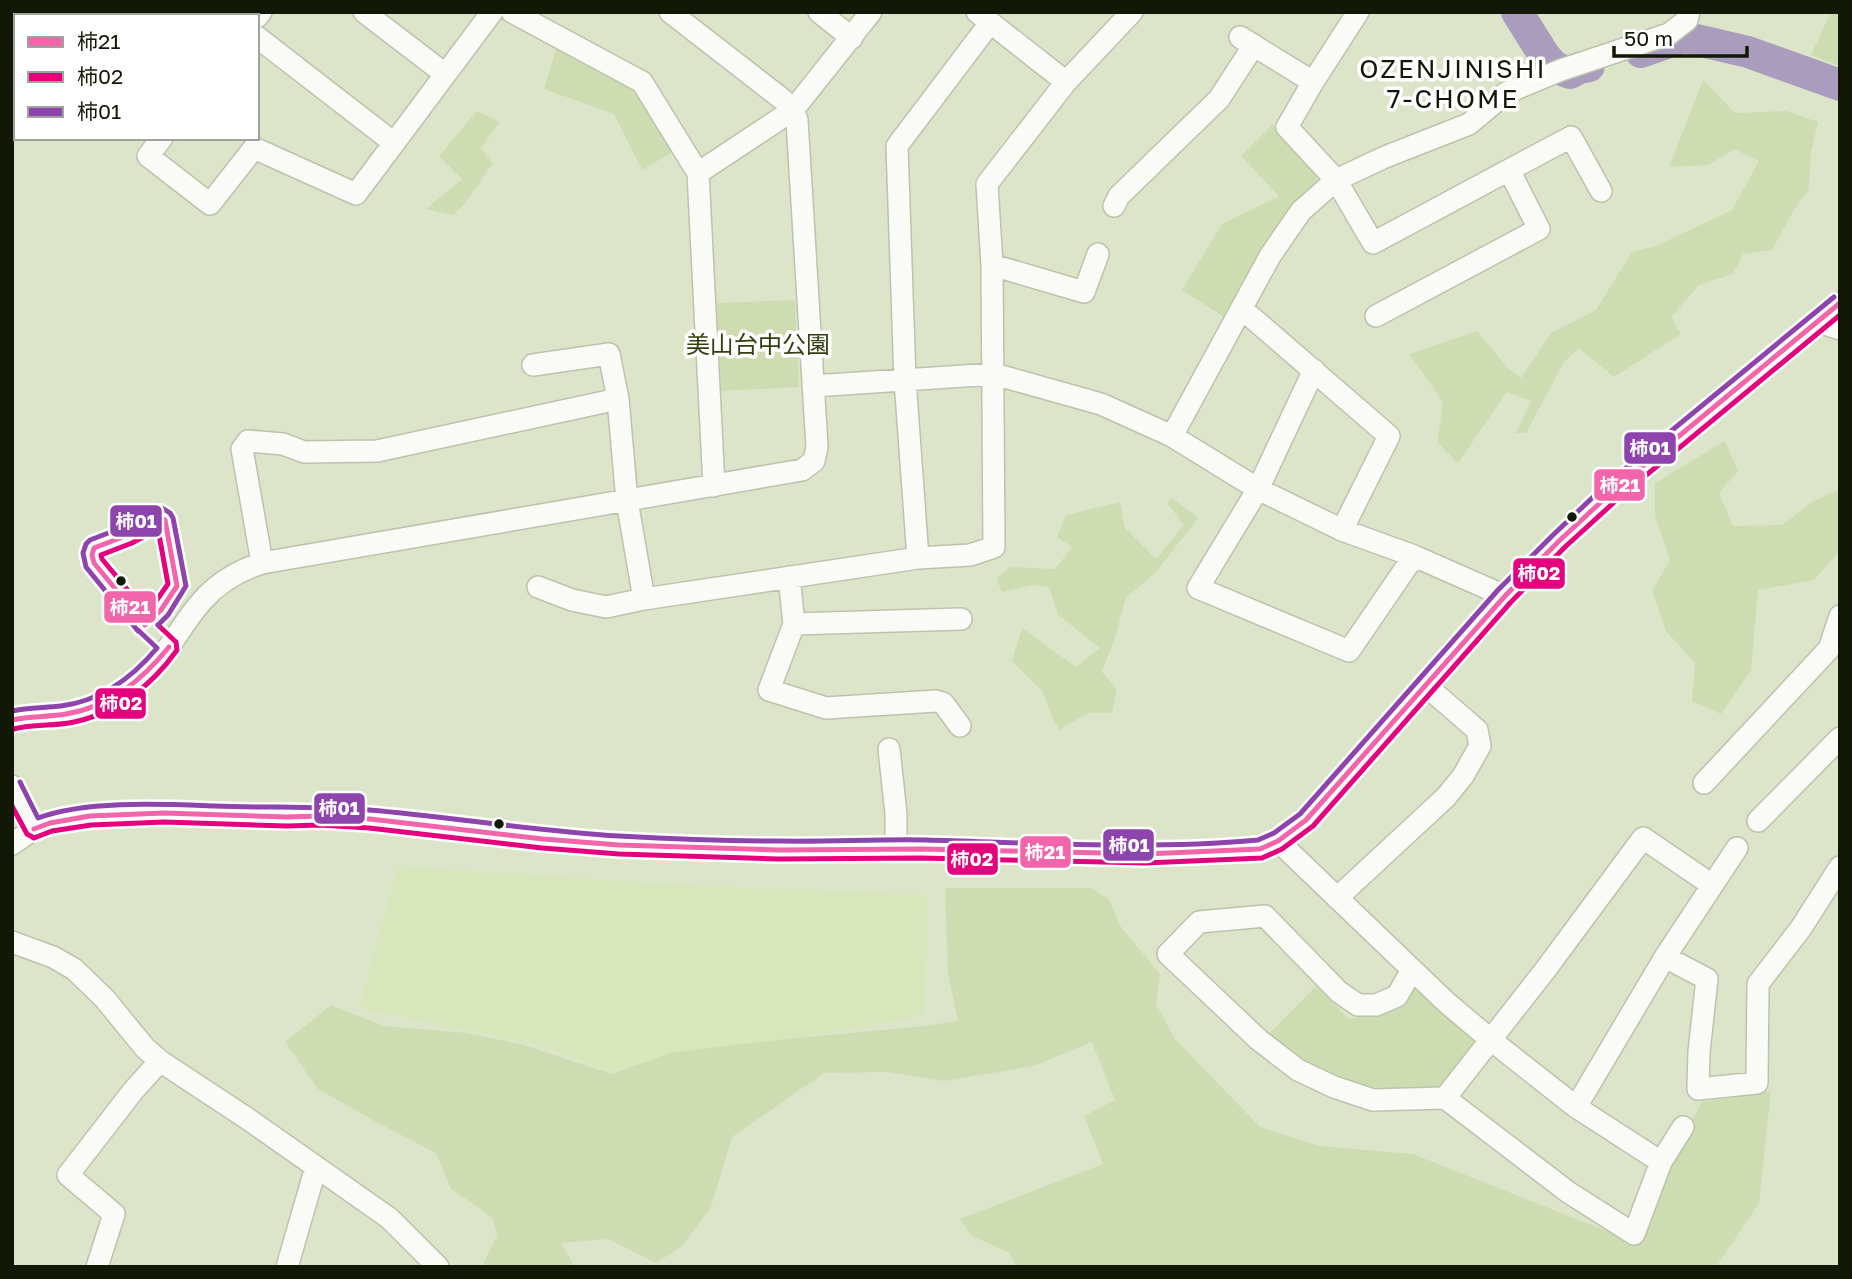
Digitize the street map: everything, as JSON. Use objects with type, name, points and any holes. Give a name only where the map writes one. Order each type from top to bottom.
[{"type":"street","points":[[364,12],[445,74]]},
{"type":"street","points":[[160,140],[148,156],[210,204],[254,148],[356,194],[492,12]]},
{"type":"street","points":[[512,12],[642,82],[698,173],[714,486]]},
{"type":"street","points":[[12,720],[66,715],[90,710],[111,700],[131,687],[159,660],[201,601],[246,568],[262,562],[802,470],[814,461],[817,447],[797,120],[793,110],[782,99],[670,12]]},
{"type":"street","points":[[819,12],[852,38]]},
{"type":"street","points":[[698,173],[793,110],[871,12]]},
{"type":"street","points":[[538,587],[572,600],[606,607],[918,558],[970,555],[994,547],[992,265],[987,184],[1066,82],[1132,12]]},
{"type":"street","points":[[1357,12],[1287,127],[1336,180],[1373,243],[1572,138],[1601,191]]},
{"type":"street","points":[[1171,436],[1270,256],[1301,211],[1336,180],[1385,157],[1469,124],[1506,93],[1561,70],[1669,34],[1687,20],[1689,12]]},
{"type":"street","points":[[918,558],[905,380],[897,146],[983,18],[1066,82]]},
{"type":"street","points":[[259,39],[394,143]]},
{"type":"street","points":[[1114,206],[1119,197],[1219,99],[1247,41],[1313,82]]},
{"type":"street","points":[[1376,316],[1539,229],[1509,170]]},
{"type":"street","points":[[992,265],[1084,292],[1098,254]]},
{"type":"street","points":[[12,844],[34,829],[50,823],[90,816],[164,813],[370,819],[619,845],[778,850],[896,849],[1145,854],[1260,849],[1278,841],[1306,820],[1505,596],[1559,541],[1615,489],[1840,303]]},
{"type":"street","points":[[1242,309],[1389,436],[1342,530]]},
{"type":"street","points":[[1819,322],[1840,330]]},
{"type":"street","points":[[533,365],[610,354],[618,399],[627,500],[644,599]]},
{"type":"street","points":[[1314,370],[1258,489],[1198,588],[1349,650],[1414,556]]},
{"type":"street","points":[[813,386],[994,374],[1101,404],[1171,436],[1258,489],[1342,530],[1414,556],[1505,596]]},
{"type":"street","points":[[262,562],[242,449],[248,442],[283,444],[304,452],[377,452],[618,399]]},
{"type":"street","points":[[789,577],[794,624],[769,690],[826,708],[936,701],[943,703],[960,726]]},
{"type":"street","points":[[1704,783],[1829,649],[1840,616]]},
{"type":"street","points":[[794,624],[961,619]]},
{"type":"street","points":[[1336,898],[1446,797],[1480,746],[1477,730],[1426,685]]},
{"type":"street","points":[[1758,821],[1840,738]]},
{"type":"street","points":[[889,749],[896,814],[896,849]]},
{"type":"street","points":[[12,786],[34,829]]},
{"type":"street","points":[[1445,1098],[1643,838],[1712,885]]},
{"type":"street","points":[[1278,841],[1446,1002],[1491,1040],[1576,1107],[1661,1162]]},
{"type":"street","points":[[1576,1107],[1665,957],[1737,848]]},
{"type":"street","points":[[1665,957],[1707,979],[1698,1089],[1757,1083],[1758,984],[1801,928],[1840,867]]},
{"type":"street","points":[[1412,970],[1397,996],[1376,1005],[1358,1005],[1339,992],[1265,916],[1199,922],[1168,954],[1259,1040],[1298,1070],[1334,1087],[1373,1100],[1445,1098],[1568,1192],[1634,1234],[1661,1162],[1683,1127]]},
{"type":"street","points":[[12,942],[53,957],[74,969],[105,999],[145,1048],[160,1061],[389,1219],[438,1267]]},
{"type":"street","points":[[97,1267],[114,1214],[68,1175],[133,1091],[160,1061]]},
{"type":"street","points":[[287,1267],[316,1167]]},
{"type":"shaded area","points":[[398,866],[667,884],[929,895],[923,1016],[608,1071],[542,1046],[359,1008]]},
{"type":"green space","points":[[1831,12],[1840,12],[1840,66],[1811,55]]},
{"type":"green space","points":[[557,46],[635,78],[674,151],[642,170],[614,114],[544,89]]},
{"type":"green space","points":[[1703,80],[1735,113],[1786,111],[1818,122],[1811,153],[1809,190],[1794,210],[1772,250],[1743,254],[1733,274],[1699,285],[1671,317],[1681,334],[1614,377],[1579,348],[1564,362],[1526,433],[1516,433],[1531,401],[1507,392],[1458,463],[1437,442],[1443,402],[1409,354],[1477,331],[1508,368],[1521,378],[1551,333],[1596,310],[1632,252],[1656,246],[1732,210],[1759,161],[1734,149],[1709,165],[1669,167]]},
{"type":"green space","points":[[477,111],[499,122],[481,149],[493,163],[465,203],[453,215],[426,209],[462,179],[439,156]]},
{"type":"green space","points":[[1273,124],[1316,172],[1317,184],[1227,319],[1182,290],[1222,224],[1279,196],[1241,156]]},
{"type":"green space","name":"美山台中公園","points":[[795,300],[799,387],[721,391],[717,303]]},
{"type":"green space","points":[[1725,441],[1738,471],[1719,493],[1733,526],[1782,525],[1814,501],[1840,489],[1840,551],[1814,580],[1758,590],[1751,670],[1721,714],[1692,701],[1695,663],[1666,631],[1652,591],[1670,560],[1655,516],[1655,483]]},
{"type":"green space","points":[[1172,498],[1198,518],[1157,571],[1126,598],[1102,672],[1117,689],[1112,713],[1088,713],[1059,730],[1043,692],[1012,661],[1022,628],[1076,667],[1100,648],[1058,615],[1049,587],[1033,585],[1002,592],[996,578],[1011,567],[1055,569],[1072,547],[1057,537],[1066,515],[1120,502],[1125,528],[1156,559],[1184,525],[1167,503]]},
{"type":"green space","points":[[945,888],[1092,888],[1109,900],[1121,927],[1160,974],[1156,1004],[1175,1039],[1260,1127],[1320,1146],[1413,1154],[1639,1244],[1667,1167],[1702,1102],[1771,1091],[1759,1203],[1716,1267],[1017,1267],[1008,1252],[972,1236],[960,1219],[1103,1164],[1084,1116],[1115,1100],[1092,1042],[1034,1066],[944,1081],[888,1072],[824,1073],[732,1137],[711,1207],[682,1246],[656,1263],[608,1239],[561,1243],[575,1267],[482,1267],[497,1235],[493,1218],[451,1189],[436,1153],[318,1089],[285,1042],[331,1005],[384,1026],[467,1033],[524,1045],[612,1074],[670,1053],[958,1021],[948,974]]},
{"type":"green space","points":[[1418,982],[1479,1038],[1442,1092],[1384,1089],[1351,1082],[1298,1059],[1268,1035],[1316,986],[1349,1019],[1386,1013]]},
{"type":"waterway","points":[[1517,12],[1554,67],[1570,73],[1589,66]]},
{"type":"waterway","points":[[1641,52],[1684,37],[1748,52],[1840,85]]},
{"type":"transit line","name":"柿01","points":[[20,782],[38,818],[79,808],[125,804],[369,810],[588,834],[699,840],[926,840],[1134,845],[1258,840],[1274,833],[1300,814],[1498,590],[1609,482],[1834,297]]},
{"type":"transit line","name":"柿21","points":[[34,829],[50,823],[90,816],[164,813],[370,819],[619,845],[778,850],[921,849],[1145,854],[1260,849],[1278,841],[1306,820],[1505,596],[1559,541],[1615,489],[1840,303]]},
{"type":"transit line","name":"柿02","points":[[12,806],[27,834],[34,838],[52,831],[91,825],[164,822],[369,828],[619,854],[778,859],[921,858],[1145,863],[1262,858],[1282,849],[1313,826],[1511,602],[1565,547],[1621,496],[1840,315]]},
{"type":"transit line","name":"柿01","points":[[138,631],[86,567],[83,553],[90,540],[162,508],[173,518],[186,586],[168,615],[158,625]]},
{"type":"transit line","name":"柿21","points":[[161,517],[165,520],[177,586],[161,610],[145,625],[94,563],[92,555],[94,548],[128,535],[161,517]]},
{"type":"transit line","name":"柿02","points":[[158,529],[168,584],[146,612],[101,555],[158,529]]},
{"type":"transit line","name":"柿02","points":[[14,729],[85,719],[130,697],[155,676],[177,650],[176,642],[158,625]]},
{"type":"transit line","name":"柿01","points":[[12,711],[75,703],[114,686],[137,669],[157,648],[139,631]]},
{"type":"transit line","name":"柿21","points":[[12,720],[66,714],[97,705],[136,681],[169,647]]},
{"type":"district","name":"OZENJINISHI 7-CHOME","points":[[1453,84]]}]
